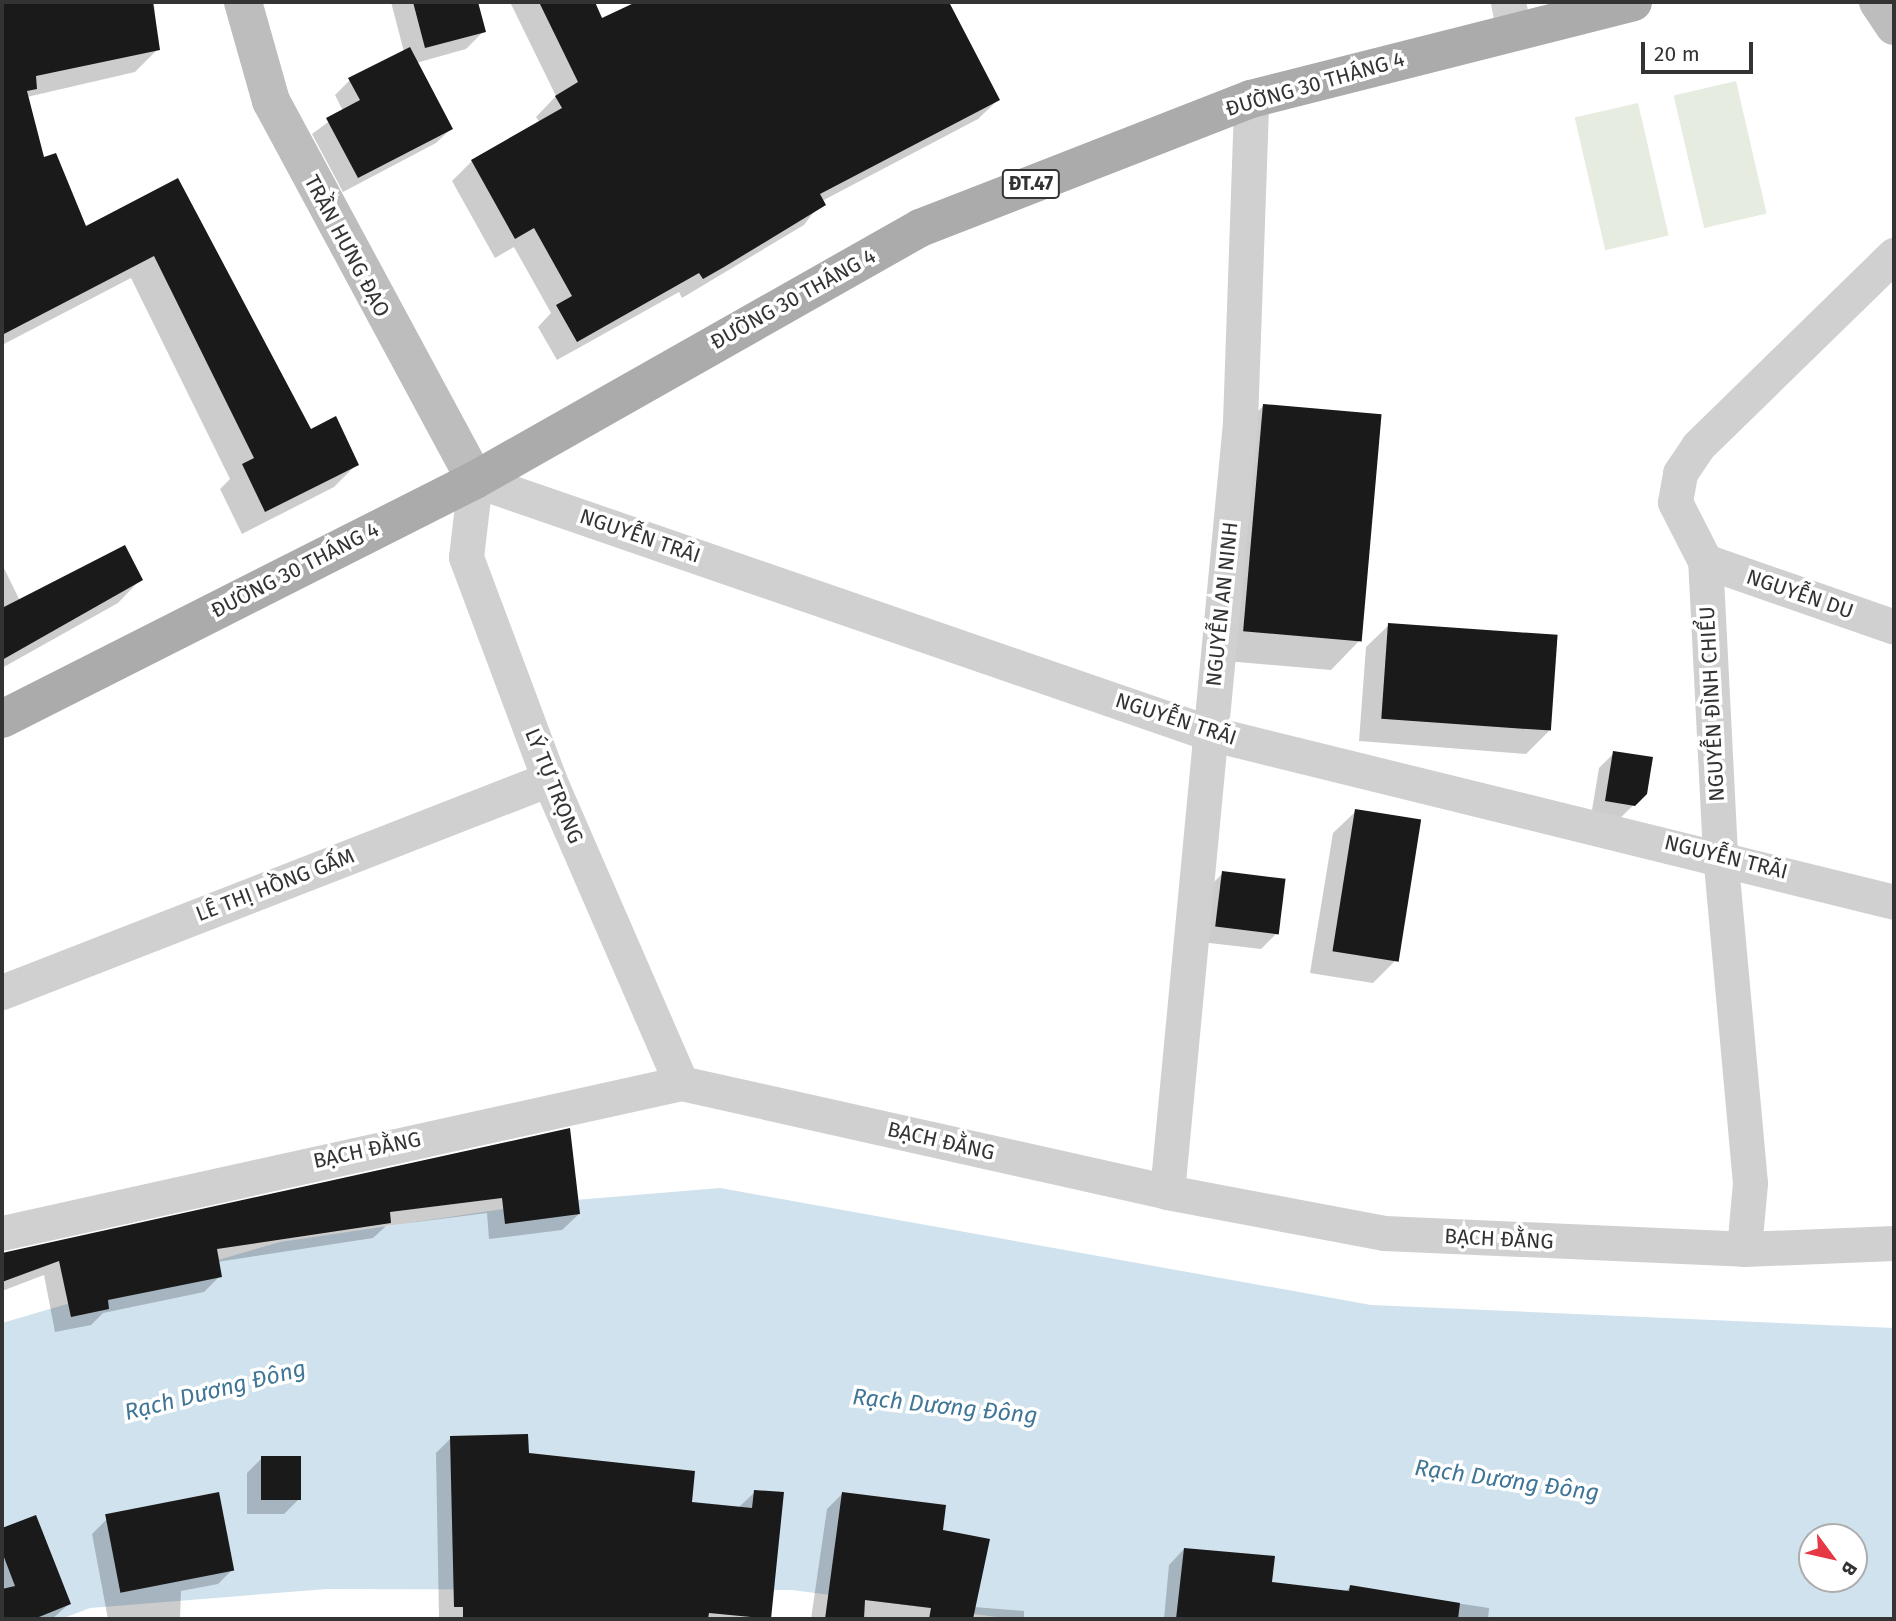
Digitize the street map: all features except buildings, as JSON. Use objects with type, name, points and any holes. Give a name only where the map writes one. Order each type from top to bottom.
[{"type":"main road","name":"TRẦN HƯNG ĐẠO","points":[[243,2],[271,101],[475,480]]},
{"type":"main road","name":"ĐƯỜNG 30 THÁNG 4","points":[[2,719],[475,480],[920,228],[1251,99],[1511,17],[1633,2]]},
{"type":"main road","points":[[1878,2],[1894,26]]},
{"type":"street","name":"NGUYỄN AN NINH","points":[[1167,1192],[1240,422],[1251,99]]},
{"type":"street","name":"NGUYỄN ĐÌNH CHIỂU","points":[[1744,1249],[1750,1182],[1720,854],[1705,561],[1675,502],[1680,473],[1698,446],[1894,255]]},
{"type":"street","name":"NGUYỄN TRÃI","points":[[475,480],[1209,733],[1720,854],[1894,902]]},
{"type":"street","name":"LÝ TỰ TRỌNG","points":[[475,480],[467,557],[549,779],[681,1083]]},
{"type":"street","name":"NGUYỄN DU","points":[[1705,561],[1894,627]]},
{"type":"street","name":"LÊ THỊ HỒNG GẤM","points":[[2,992],[549,779]]},
{"type":"street","name":"BẠCH ĐẰNG","points":[[2,1233],[681,1083],[1167,1192],[1384,1233],[1744,1249],[1894,1243]]},
{"type":"shaded area","points":[[1736,81],[1767,214],[1704,228],[1674,95]]},
{"type":"shaded area","points":[[1638,103],[1669,236],[1605,250],[1575,118]]},
{"type":"water","name":"Rạch Dương Đông","points":[[720,1188],[1371,1305],[1894,1328],[1894,1619],[1012,1619],[792,1590],[327,1589],[90,1608],[61,1619],[2,1619],[2,1323],[280,1242],[551,1202]]}]
